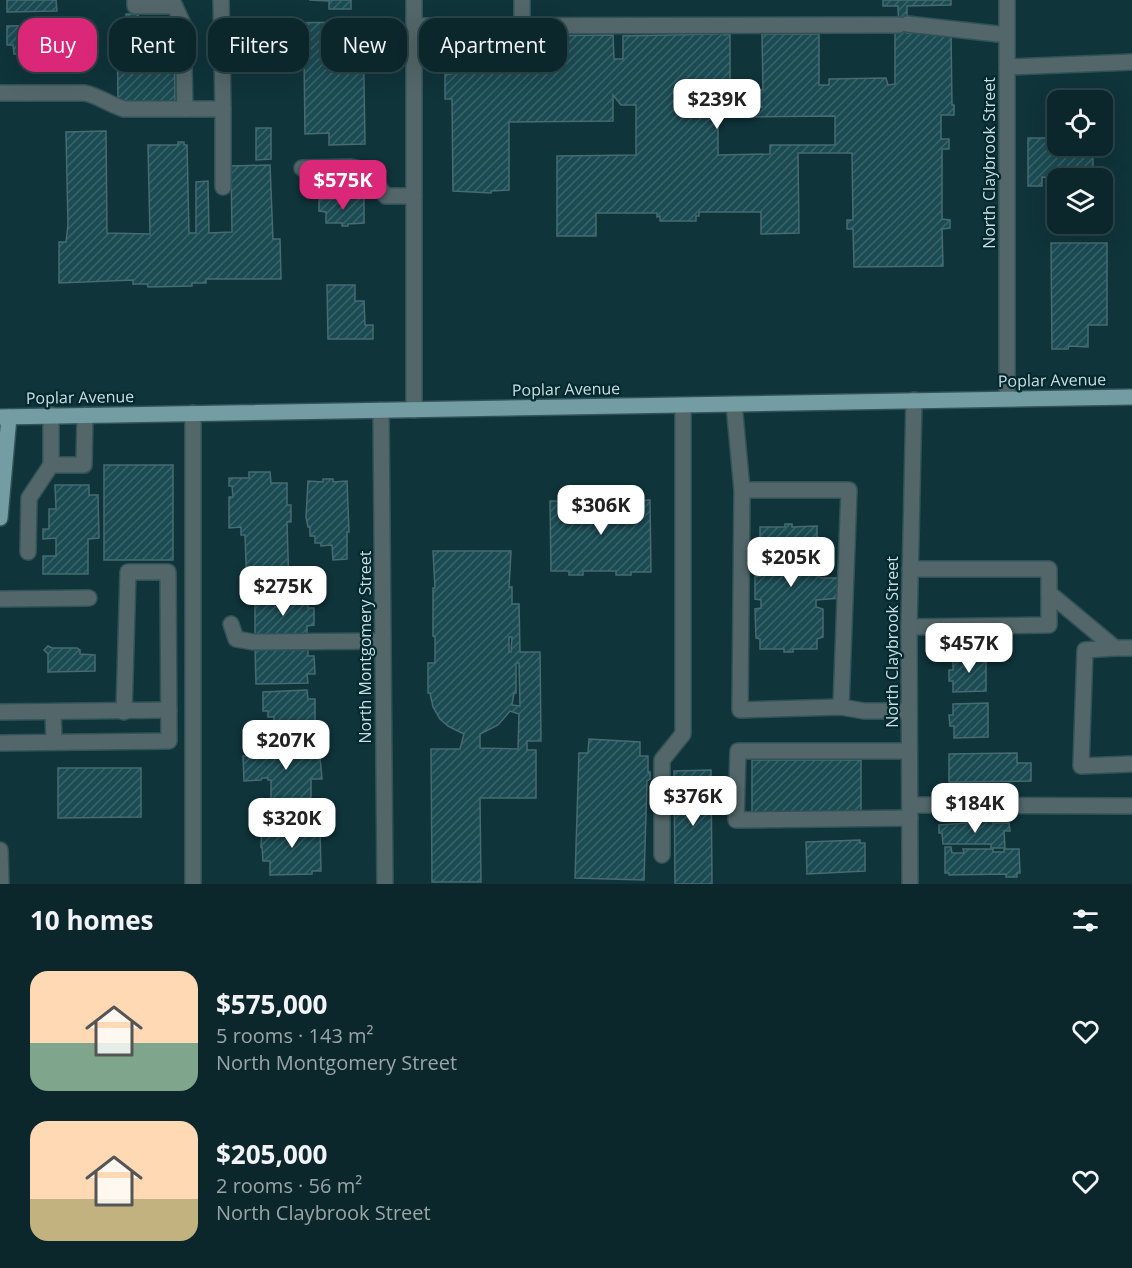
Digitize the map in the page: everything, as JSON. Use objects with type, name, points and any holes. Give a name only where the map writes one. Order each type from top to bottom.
[{"type":"main road","name":"Poplar Avenue","points":[[5,417],[1132,397]]},
{"type":"main road","points":[[0,518],[5,417]]},
{"type":"street","points":[[135,0],[135,6],[173,3],[183,24],[185,109]]},
{"type":"street","points":[[221,0],[224,187]]},
{"type":"street","points":[[414,0],[414,410]]},
{"type":"street","points":[[522,0],[522,18]]},
{"type":"street","name":"North Claybrook Street","points":[[1007,0],[1007,399]]},
{"type":"street","points":[[567,26],[903,25],[1007,35]]},
{"type":"street","points":[[414,26],[419,26]]},
{"type":"street","points":[[1007,67],[1132,62]]},
{"type":"street","points":[[0,93],[85,93],[96,95],[124,109],[223,109]]},
{"type":"street","points":[[302,168],[351,167],[359,169],[386,196],[414,196]]},
{"type":"street","name":"North Claybrook Street","points":[[910,884],[909,627],[914,400]]},
{"type":"street","points":[[734,404],[738,470],[742,490],[740,710],[841,706],[864,711],[909,711]]},
{"type":"street","points":[[662,855],[662,760],[683,734],[683,405]]},
{"type":"street","name":"North Montgomery Street","points":[[381,410],[385,884]]},
{"type":"street","points":[[192,413],[193,884]]},
{"type":"street","points":[[28,552],[29,498],[51,465],[51,415]]},
{"type":"street","points":[[51,465],[84,465],[85,415]]},
{"type":"street","points":[[742,490],[849,490],[841,706]]},
{"type":"street","points":[[909,627],[1049,625],[1049,569],[910,568]]},
{"type":"street","points":[[0,743],[169,741],[168,572],[128,572],[124,712]]},
{"type":"street","points":[[1049,593],[1115,648]]},
{"type":"street","points":[[0,599],[89,598]]},
{"type":"street","points":[[231,624],[236,639],[253,642],[383,640]]},
{"type":"street","points":[[1132,648],[1085,650],[1081,766],[1132,764]]},
{"type":"street","points":[[0,711],[169,710]]},
{"type":"street","points":[[53,712],[54,742]]},
{"type":"street","points":[[909,751],[738,751],[736,820],[910,812],[1132,806]]},
{"type":"street","points":[[0,850],[0,884]]},
{"type":"building","points":[[7,0],[56,0],[57,11],[7,12]]},
{"type":"building","points":[[309,0],[351,0],[351,9],[329,9],[329,1]]},
{"type":"building","points":[[883,0],[951,0],[951,5],[907,6],[907,33],[951,33],[954,115],[941,115],[941,139],[949,139],[949,149],[942,149],[942,219],[950,220],[950,228],[942,229],[943,266],[854,267],[853,229],[847,229],[847,220],[853,220],[852,153],[798,153],[799,233],[761,234],[761,212],[699,212],[696,221],[660,221],[657,213],[596,213],[596,236],[557,236],[557,156],[636,155],[636,105],[621,105],[613,95],[613,121],[509,122],[509,190],[491,191],[491,193],[453,191],[452,99],[445,99],[445,74],[451,74],[451,72],[567,72],[567,36],[613,35],[614,59],[623,59],[623,36],[717,34],[716,28],[724,28],[724,35],[730,34],[730,81],[735,81],[735,85],[755,107],[763,107],[760,106],[760,90],[763,90],[762,34],[819,34],[819,85],[829,85],[829,79],[886,78],[888,85],[895,84],[895,33],[899,33],[898,6],[883,6]],"holes":[[[720,93],[729,93],[749,117],[835,116],[835,145],[770,145],[770,154],[718,155]]]},
{"type":"building","points":[[126,14],[138,14],[138,18],[126,18]]},
{"type":"building","points":[[321,22],[321,72],[364,72],[365,144],[329,145],[329,133],[305,134],[304,72],[309,72],[309,23]]},
{"type":"building","points":[[7,26],[18,26],[18,54],[14,54],[13,45],[7,45]]},
{"type":"building","points":[[118,72],[175,72],[175,101],[118,101]]},
{"type":"building","points":[[256,128],[271,128],[271,159],[256,160]]},
{"type":"building","points":[[106,131],[107,233],[150,234],[148,145],[178,145],[178,142],[184,142],[184,145],[187,145],[189,233],[196,233],[196,182],[208,181],[209,233],[232,232],[231,166],[270,165],[273,239],[280,239],[281,279],[206,279],[206,283],[192,283],[192,286],[148,287],[147,284],[133,284],[133,280],[59,283],[59,242],[66,242],[68,225],[66,132]]},
{"type":"building","points":[[1028,138],[1047,138],[1047,156],[1093,156],[1093,167],[1047,168],[1047,177],[1042,177],[1042,186],[1028,186]]},
{"type":"building","points":[[364,198],[364,223],[342,226],[342,223],[326,223],[326,212],[319,211],[319,199]]},
{"type":"building","points":[[1051,243],[1107,243],[1107,325],[1088,325],[1088,347],[1069,346],[1068,349],[1052,349]]},
{"type":"building","points":[[327,285],[355,285],[355,301],[364,301],[365,325],[373,325],[373,339],[328,339]]},
{"type":"building","points":[[104,465],[173,465],[173,560],[104,560]]},
{"type":"building","points":[[249,472],[270,472],[271,483],[287,483],[287,505],[291,505],[291,522],[287,522],[289,588],[247,589],[245,535],[241,535],[241,527],[229,528],[229,497],[233,497],[229,478],[249,478]]},
{"type":"building","points":[[323,479],[333,479],[333,482],[347,481],[349,532],[347,532],[347,559],[333,560],[332,545],[321,546],[321,543],[315,543],[315,536],[310,536],[310,527],[308,527],[306,517],[308,481],[323,482]]},
{"type":"building","points":[[55,485],[89,485],[89,495],[98,495],[99,538],[88,539],[88,574],[43,574],[43,556],[56,556],[56,538],[43,539],[43,529],[49,529],[49,509],[56,509]]},
{"type":"building","points":[[586,497],[615,497],[615,501],[650,500],[651,572],[616,575],[616,571],[583,571],[583,575],[569,575],[569,571],[551,571],[550,501],[586,501]]},
{"type":"building","points":[[785,524],[792,524],[792,527],[817,526],[817,537],[822,538],[823,567],[817,568],[817,576],[840,578],[841,598],[816,600],[816,607],[823,609],[823,637],[817,639],[817,649],[793,649],[793,652],[784,652],[784,649],[760,649],[760,639],[756,638],[755,609],[761,608],[761,600],[755,599],[755,577],[761,576],[761,568],[755,567],[755,539],[760,537],[760,527],[785,527]]},
{"type":"building","points":[[433,551],[511,551],[509,587],[512,587],[512,604],[519,604],[520,652],[540,652],[541,741],[527,741],[527,750],[536,750],[536,798],[480,798],[481,882],[432,882],[431,749],[460,749],[464,734],[440,719],[433,707],[430,693],[428,693],[428,663],[435,663],[433,588],[435,588]],"holes":[[[509,637],[512,637],[511,652],[509,652]],[[516,663],[519,663],[520,706],[512,705],[514,693],[516,693]],[[510,711],[519,714],[518,749],[480,748],[480,734],[498,725]]]},
{"type":"building","points":[[255,599],[307,599],[308,608],[314,608],[314,625],[307,626],[307,635],[255,635]]},
{"type":"building","points":[[48,646],[77,648],[80,654],[95,655],[95,671],[48,672],[48,654],[44,650]]},
{"type":"building","points":[[308,647],[308,656],[314,656],[315,674],[307,674],[308,683],[256,684],[255,648]]},
{"type":"building","points":[[968,654],[978,654],[978,658],[986,658],[986,691],[953,692],[953,681],[949,681],[949,670],[953,670],[953,659],[969,658]]},
{"type":"building","points":[[307,690],[308,699],[315,699],[315,722],[291,723],[291,727],[274,727],[274,717],[268,717],[268,711],[263,711],[263,692]]},
{"type":"building","points":[[988,703],[988,737],[954,738],[954,726],[950,726],[949,715],[953,715],[953,704]]},
{"type":"building","points":[[589,739],[640,742],[640,756],[648,756],[650,779],[647,781],[644,880],[575,878],[579,753],[588,753]]},
{"type":"building","points":[[319,747],[322,779],[311,779],[311,798],[271,799],[271,780],[268,778],[244,781],[243,756],[267,756],[267,749]]},
{"type":"building","points":[[1017,753],[1017,763],[1031,763],[1031,781],[949,782],[949,754]]},
{"type":"building","points":[[752,760],[861,760],[861,813],[752,814]]},
{"type":"building","points":[[58,768],[141,768],[141,817],[58,818]]},
{"type":"building","points":[[711,770],[712,884],[675,884],[674,771]]},
{"type":"building","points":[[302,821],[308,827],[312,827],[312,830],[320,829],[321,871],[312,871],[312,874],[270,875],[270,861],[263,861],[262,825],[285,825],[285,828]]},
{"type":"building","points":[[993,821],[993,823],[1009,823],[1010,831],[1004,831],[1005,848],[991,848],[991,844],[943,844],[942,833],[939,833],[939,825]]},
{"type":"building","points":[[860,840],[860,843],[865,843],[865,871],[807,874],[806,842]]},
{"type":"building","points":[[945,847],[951,847],[952,853],[964,853],[963,849],[993,849],[993,852],[1004,852],[1004,849],[1019,849],[1020,873],[1017,873],[1017,877],[1006,877],[1006,874],[949,875],[945,873]]}]
